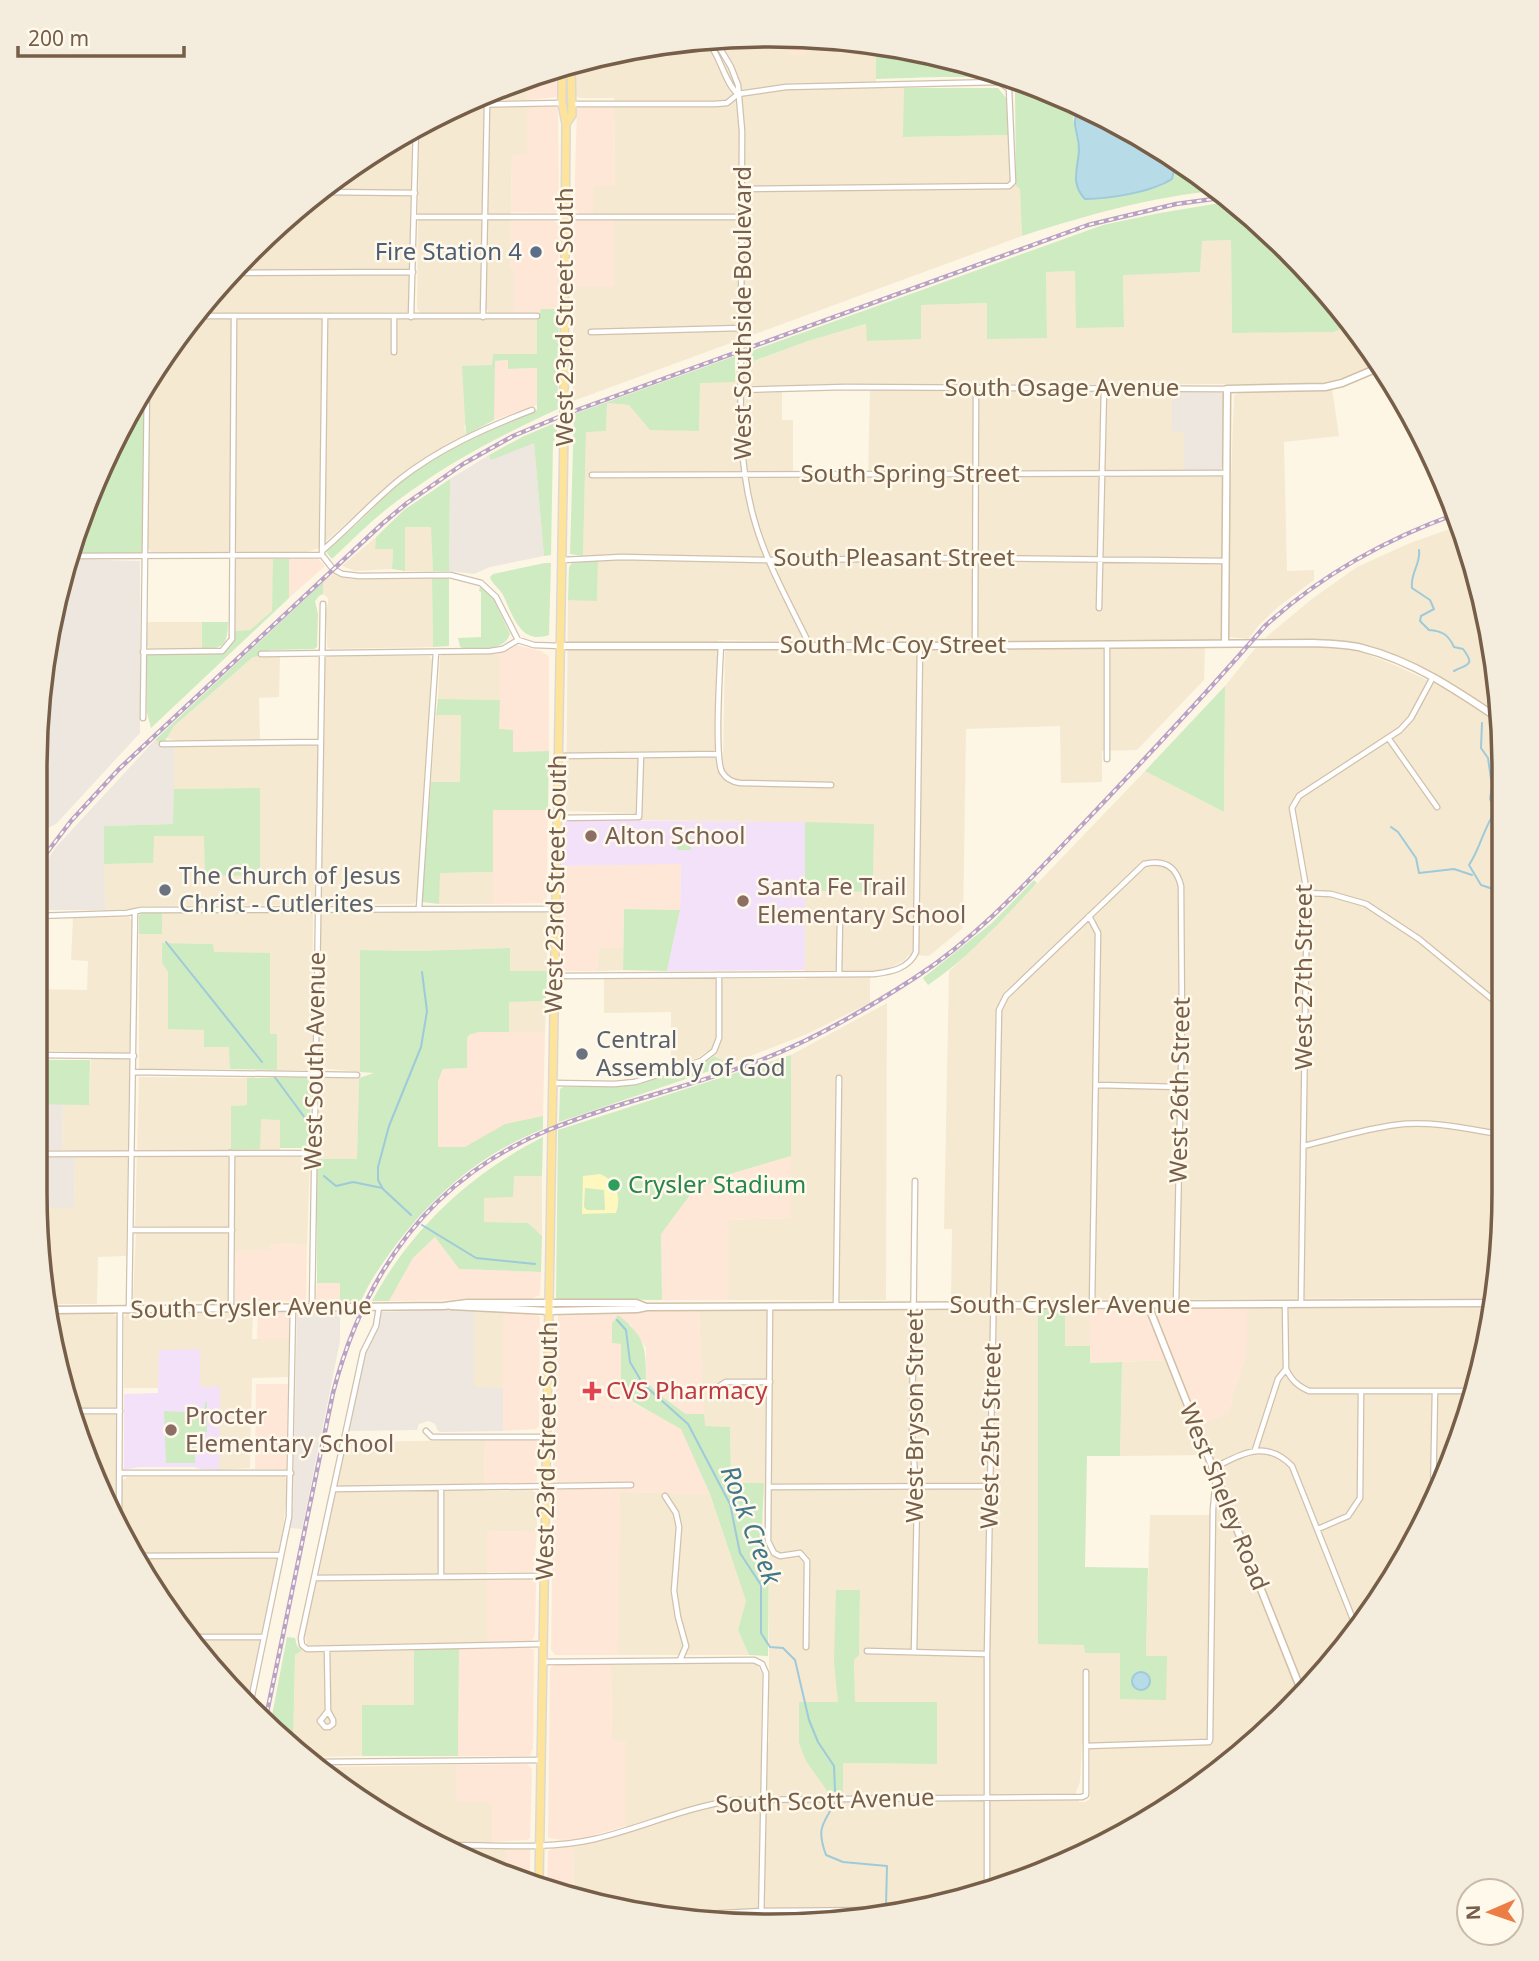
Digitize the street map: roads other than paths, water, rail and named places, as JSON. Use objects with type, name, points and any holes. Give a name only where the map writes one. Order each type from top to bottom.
[{"type":"main road","points":[[566,124],[572,115],[572,75]]},
{"type":"main road","points":[[562,78],[562,103],[566,124]]},
{"type":"main road","name":"West 23rd Street South","points":[[539,1876],[561,646],[566,124]]},
{"type":"street","points":[[715,50],[732,88],[738,94]]},
{"type":"street","points":[[571,104],[715,104],[727,103],[738,94],[786,87],[989,82]]},
{"type":"street","points":[[742,189],[1011,185],[1011,94],[1008,88]]},
{"type":"street","name":"West Southside Boulevard","points":[[738,94],[742,189],[740,430],[744,475],[754,519],[768,560],[810,646]]},
{"type":"street","points":[[483,317],[487,105],[562,103]]},
{"type":"street","points":[[411,317],[416,140]]},
{"type":"street","points":[[337,192],[415,192]]},
{"type":"street","points":[[415,217],[742,217]]},
{"type":"street","points":[[245,274],[413,272]]},
{"type":"street","points":[[208,316],[537,316]]},
{"type":"street","points":[[143,652],[222,651],[232,639],[234,317]]},
{"type":"street","points":[[325,317],[322,553],[332,568],[342,574],[359,576],[450,575],[481,583],[496,597],[518,640],[534,645],[561,646]]},
{"type":"street","points":[[394,317],[394,352]]},
{"type":"street","points":[[591,332],[741,328]]},
{"type":"street","name":"South Osage Avenue","points":[[740,390],[1325,387],[1372,371]]},
{"type":"street","points":[[975,645],[976,388]]},
{"type":"street","points":[[1099,608],[1104,389]]},
{"type":"street","points":[[1225,643],[1227,389]]},
{"type":"street","points":[[143,718],[147,404]]},
{"type":"street","points":[[80,556],[322,553],[399,480],[422,464],[458,442],[532,410]]},
{"type":"street","name":"South Spring Street","points":[[592,475],[1227,473]]},
{"type":"street","name":"South Pleasant Street","points":[[562,560],[621,557],[768,560],[1101,558],[1226,561]]},
{"type":"street","name":"West South Avenue","points":[[312,1307],[323,604]]},
{"type":"street","points":[[261,654],[490,651],[503,649],[518,640]]},
{"type":"street","name":"South Mc Coy Street","points":[[561,646],[1301,642],[1361,647],[1396,660],[1433,677],[1489,713]]},
{"type":"street","points":[[1107,644],[1107,759]]},
{"type":"street","points":[[720,645],[719,754],[723,774],[733,782],[831,785]]},
{"type":"street","points":[[554,976],[890,972],[910,962],[914,956],[919,646]]},
{"type":"street","points":[[419,908],[436,652]]},
{"type":"street","name":"West 27th Street","points":[[1301,1304],[1307,892],[1292,815],[1294,802],[1299,796],[1389,739],[1411,718],[1433,677]]},
{"type":"street","points":[[1389,739],[1437,807]]},
{"type":"street","points":[[162,744],[321,742]]},
{"type":"street","points":[[558,756],[719,754]]},
{"type":"street","points":[[557,818],[639,817],[641,755]]},
{"type":"street","name":"West 26th Street","points":[[1089,916],[1143,864],[1163,862],[1173,868],[1178,876],[1181,886],[1181,1087],[1176,1304]]},
{"type":"street","points":[[1307,892],[1331,894],[1366,904],[1419,939],[1492,999]]},
{"type":"street","points":[[47,916],[141,910],[555,909]]},
{"type":"street","points":[[129,1310],[135,912]]},
{"type":"street","points":[[1089,916],[1098,933],[1092,1305]]},
{"type":"street","name":"West 25th Street","points":[[987,1880],[987,1654],[999,1009],[1006,996],[1089,916]]},
{"type":"street","points":[[839,919],[839,974]]},
{"type":"street","points":[[552,1083],[614,1084],[638,1081],[709,1056],[719,1038],[719,975]]},
{"type":"street","points":[[47,1055],[134,1056]]},
{"type":"street","points":[[134,1072],[356,1075]]},
{"type":"street","points":[[836,1306],[839,1078]]},
{"type":"street","points":[[1097,1085],[1181,1087]]},
{"type":"street","points":[[1303,1146],[1394,1125],[1453,1126],[1492,1133]]},
{"type":"street","points":[[229,1153],[232,1156],[231,1308]]},
{"type":"street","points":[[47,1154],[313,1153]]},
{"type":"street","name":"West Bryson Street","points":[[915,1181],[912,1435],[916,1486],[915,1652]]},
{"type":"street","points":[[131,1230],[232,1230]]},
{"type":"street","name":"South Crysler Avenue","points":[[57,1310],[451,1306],[637,1310],[647,1307],[1483,1303]]},
{"type":"street","points":[[1285,1304],[1286,1370],[1291,1379],[1309,1391],[1463,1391]]},
{"type":"street","name":"West Sheley Road","points":[[1148,1305],[1298,1683]]},
{"type":"street","points":[[770,1306],[768,1541],[771,1550],[780,1556],[800,1553],[807,1561],[806,1647]]},
{"type":"street","points":[[252,1695],[289,1517],[293,1307]]},
{"type":"street","points":[[379,1307],[376,1326],[363,1352],[301,1638],[302,1645],[307,1649],[543,1644]]},
{"type":"street","points":[[118,1502],[120,1310]]},
{"type":"street","points":[[1255,1450],[1278,1379],[1286,1370]]},
{"type":"street","points":[[715,1388],[726,1382],[769,1382]]},
{"type":"street","points":[[1318,1529],[1348,1516],[1360,1499],[1361,1391]]},
{"type":"street","points":[[1433,1476],[1435,1391]]},
{"type":"street","points":[[82,1411],[120,1411]]},
{"type":"street","points":[[426,1431],[432,1437],[547,1437]]},
{"type":"street","points":[[1213,1468],[1255,1450],[1278,1455],[1292,1466],[1352,1617]]},
{"type":"street","points":[[120,1473],[291,1473]]},
{"type":"street","points":[[1086,1672],[1086,1746],[1209,1742],[1213,1509],[1216,1477]]},
{"type":"street","points":[[333,1489],[631,1485]]},
{"type":"street","points":[[769,1486],[990,1486]]},
{"type":"street","points":[[441,1488],[441,1577]]},
{"type":"street","points":[[665,1496],[676,1513],[679,1527],[674,1591],[686,1646],[679,1661]]},
{"type":"street","points":[[146,1556],[281,1555]]},
{"type":"street","points":[[314,1578],[545,1576]]},
{"type":"street","points":[[202,1637],[264,1637]]},
{"type":"street","points":[[327,1648],[328,1712]]},
{"type":"street","points":[[867,1651],[987,1654]]},
{"type":"street","points":[[543,1662],[754,1660],[762,1664],[766,1673],[761,1911]]},
{"type":"street","name":"South Scott Avenue","points":[[463,1845],[540,1844],[596,1839],[705,1804],[764,1798],[1084,1796],[1086,1746]]},
{"type":"street","points":[[327,1762],[542,1760]]},
{"type":"street","points":[[734,1912],[836,1910]]},
{"type":"water","points":[[1076,116],[1131,144],[1171,169],[1174,171],[1172,179],[1130,194],[1085,199],[1076,182],[1079,143]]},
{"type":"water","points":[[1137,1672],[1145,1672],[1150,1681],[1148,1688],[1137,1690],[1132,1685],[1132,1677]]},
{"type":"waterway","points":[[1419,550],[1412,588],[1430,600],[1434,609],[1421,616],[1420,621],[1429,630],[1444,634],[1454,647],[1463,649],[1469,662],[1454,671]]},
{"type":"waterway","points":[[1482,723],[1481,748],[1488,758],[1492,786]]},
{"type":"waterway","points":[[1492,786],[1492,804]]},
{"type":"waterway","points":[[1492,817],[1469,865],[1481,885],[1492,889]]},
{"type":"waterway","points":[[1391,827],[1398,832],[1416,858],[1419,873],[1454,869],[1472,875]]},
{"type":"waterway","points":[[166,942],[262,1062]]},
{"type":"waterway","points":[[411,1215],[383,1189],[378,1180],[378,1167],[389,1126],[421,1047],[427,1011],[422,972]]},
{"type":"waterway","points":[[274,1076],[308,1122]]},
{"type":"waterway","points":[[324,1176],[336,1186],[353,1182],[382,1188]]},
{"type":"waterway","name":"Rock Creek","points":[[422,1225],[476,1258],[535,1264]]},
{"type":"waterway","name":"Rock Creek","points":[[617,1320],[626,1330],[630,1362],[643,1384],[688,1424],[730,1504],[740,1553],[761,1585],[761,1633],[770,1647],[783,1648],[795,1660],[809,1720],[818,1742],[834,1766],[835,1791]]},
{"type":"waterway","name":"Rock Creek","points":[[835,1803],[822,1828],[826,1855],[843,1862],[887,1866],[886,1904]]},
{"type":"railway","points":[[47,853],[71,821],[119,769],[382,524],[463,464],[513,436],[566,414],[1088,225],[1176,204],[1212,199]]},
{"type":"railway","points":[[267,1710],[333,1393],[346,1350],[383,1270],[408,1235],[436,1204],[468,1175],[505,1151],[546,1131],[599,1111],[735,1070],[781,1052],[840,1023],[916,977],[961,944],[1023,886],[1152,751],[1265,626],[1331,575],[1379,547],[1446,518]]},
{"type":"place","name":"Fire Station 4","points":[[536,252]]},
{"type":"place","name":"Alton School","points":[[591,836]]},
{"type":"place","name":"The Church of Jesus Christ - Cutlerites","points":[[165,890]]},
{"type":"place","name":"Santa Fe Trail Elementary School","points":[[743,901]]},
{"type":"place","name":"Central Assembly of God","points":[[582,1054]]},
{"type":"place","name":"Crysler Stadium","points":[[614,1185]]},
{"type":"place","name":"CVS Pharmacy","points":[[592,1391]]},
{"type":"place","name":"Procter Elementary School","points":[[171,1430]]}]
